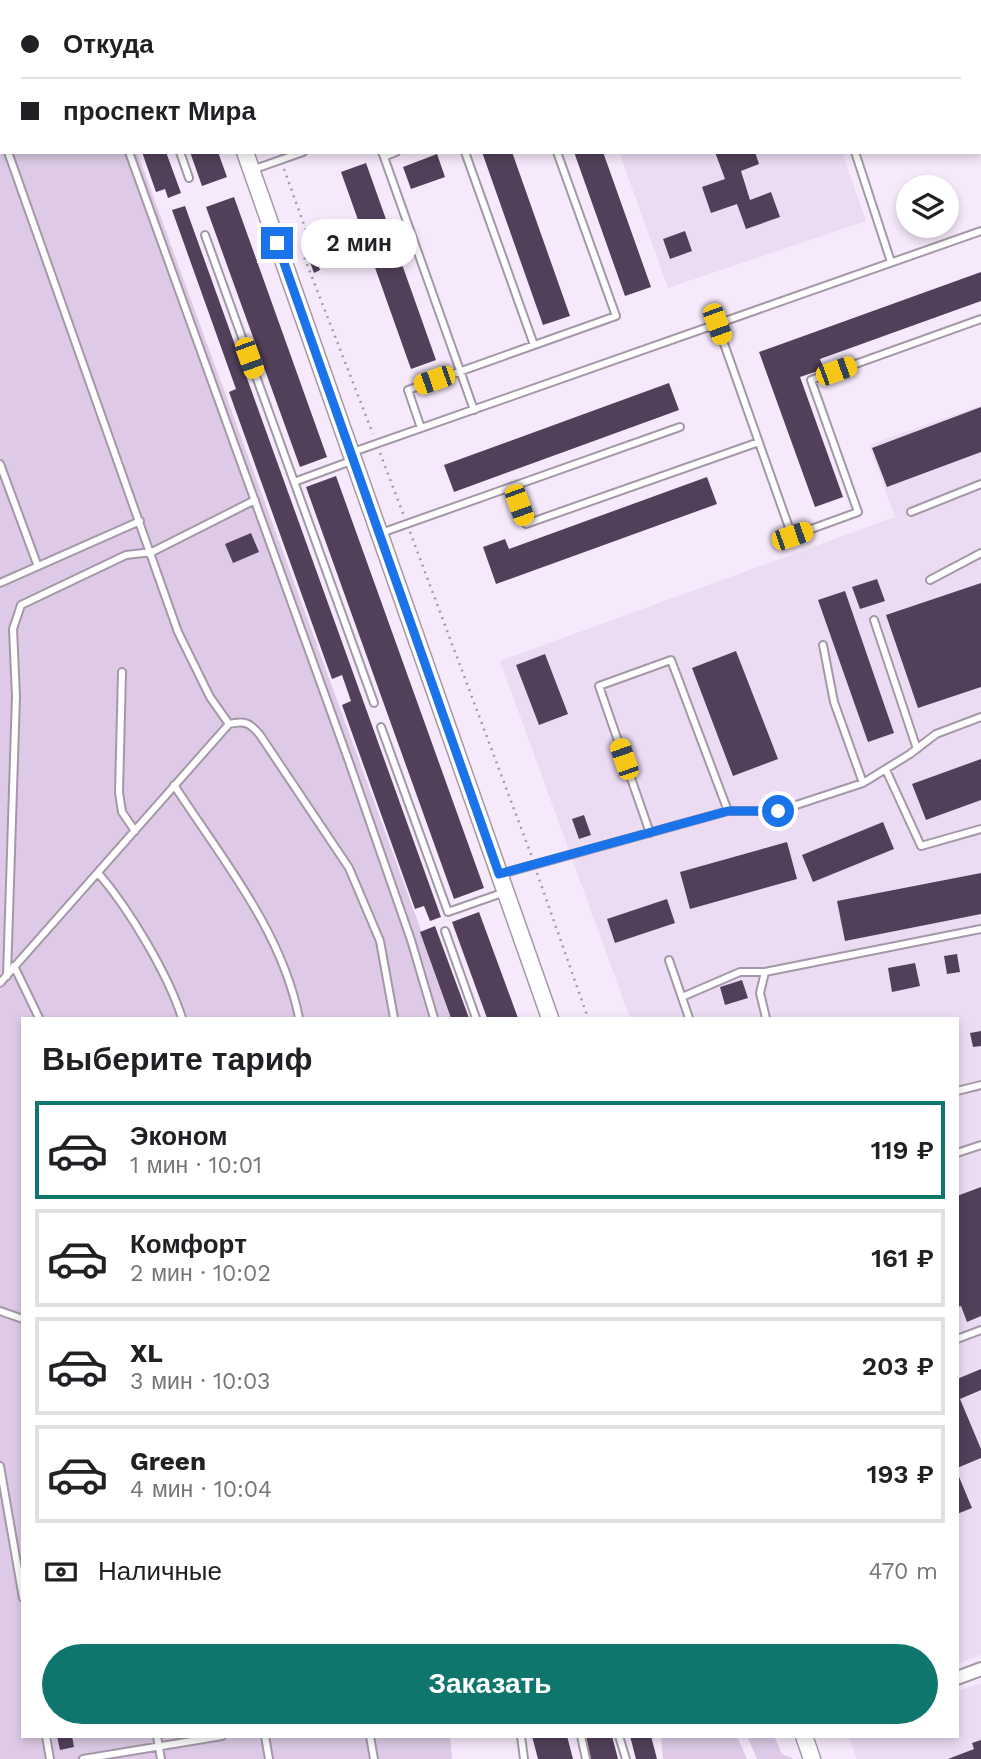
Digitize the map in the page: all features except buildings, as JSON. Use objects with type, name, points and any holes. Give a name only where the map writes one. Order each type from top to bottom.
[{"type":"street","points":[[246,154],[550,1017]]},
{"type":"street","points":[[959,1677],[981,1669]]},
{"type":"street","points":[[805,1738],[812,1759]]},
{"type":"lane","points":[[9,154],[152,552],[178,632],[210,697],[229,724]]},
{"type":"lane","points":[[130,154],[411,940],[434,1017]]},
{"type":"lane","points":[[181,154],[189,177]]},
{"type":"lane","points":[[251,170],[298,154]]},
{"type":"lane","points":[[383,154],[474,410]]},
{"type":"lane","points":[[466,154],[534,345]]},
{"type":"lane","points":[[421,428],[408,390],[616,316],[558,154]]},
{"type":"lane","points":[[856,154],[891,262]]},
{"type":"lane","points":[[294,482],[377,444],[981,231]]},
{"type":"lane","points":[[205,235],[374,703]]},
{"type":"lane","points":[[717,324],[792,536],[858,512],[811,380],[981,319]]},
{"type":"lane","points":[[379,533],[681,427]]},
{"type":"lane","points":[[513,486],[526,524],[759,442]]},
{"type":"lane","points":[[0,464],[37,564]]},
{"type":"lane","points":[[911,512],[981,484]]},
{"type":"lane","points":[[7,975],[16,614],[21,605],[126,555],[152,552],[255,500]]},
{"type":"lane","points":[[0,583],[37,564],[140,520]]},
{"type":"lane","points":[[930,580],[981,553]]},
{"type":"lane","points":[[874,620],[917,749]]},
{"type":"lane","points":[[823,645],[834,702],[863,783]]},
{"type":"lane","points":[[650,833],[599,686],[671,660],[728,811]]},
{"type":"lane","points":[[122,672],[119,792],[122,812],[135,831]]},
{"type":"lane","points":[[499,874],[728,811],[778,811],[863,783],[936,734],[981,717]]},
{"type":"lane","points":[[0,983],[229,724],[242,721],[251,724],[349,868],[380,941],[394,1017]]},
{"type":"lane","points":[[381,727],[448,912],[505,892]]},
{"type":"lane","points":[[886,770],[921,846],[981,829]]},
{"type":"lane","points":[[174,785],[266,926],[287,970],[299,1017]]},
{"type":"lane","points":[[99,873],[113,890],[175,995],[183,1017]]},
{"type":"lane","points":[[682,997],[740,972],[765,972],[981,929]]},
{"type":"lane","points":[[445,931],[476,1017]]},
{"type":"lane","points":[[669,960],[689,1017]]},
{"type":"lane","points":[[14,966],[39,1017]]},
{"type":"lane","points":[[765,972],[760,993],[766,1017]]},
{"type":"lane","points":[[959,1090],[981,1085]]},
{"type":"lane","points":[[959,1152],[981,1145]]},
{"type":"lane","points":[[0,1311],[21,1318]]},
{"type":"lane","points":[[959,1338],[981,1330]]},
{"type":"lane","points":[[0,1466],[21,1587]]},
{"type":"lane","points":[[46,1738],[50,1759]]},
{"type":"lane","points":[[157,1738],[161,1759]]},
{"type":"lane","points":[[83,1759],[209,1738]]},
{"type":"lane","points":[[265,1738],[269,1759]]},
{"type":"lane","points":[[370,1738],[374,1759]]},
{"type":"lane","points":[[521,1738],[524,1759]]},
{"type":"lane","points":[[581,1738],[586,1759]]},
{"type":"lane","points":[[620,1738],[626,1759]]},
{"type":"path","points":[[281,160],[312,247],[303,254],[534,864],[588,1017]]},
{"type":"shaded area","points":[[0,154],[138,154],[453,1017],[21,1017],[21,1738],[450,1738],[452,1759],[0,1759]]},
{"type":"shaded area","points":[[620,154],[843,154],[866,221],[668,288]]},
{"type":"shaded area","points":[[981,405],[981,1655],[959,1663],[959,1017],[630,1017],[500,661],[895,517],[869,445]]},
{"type":"shaded area","points":[[981,1683],[981,1759],[857,1759],[849,1738],[959,1738],[959,1690]]},
{"type":"shaded area","points":[[661,1738],[738,1738],[747,1759],[663,1759]]},
{"type":"shaded area","points":[[748,1738],[775,1738],[782,1754],[794,1759],[757,1759]]},
{"type":"route","points":[[277,243],[499,874],[728,811],[778,811]]}]
